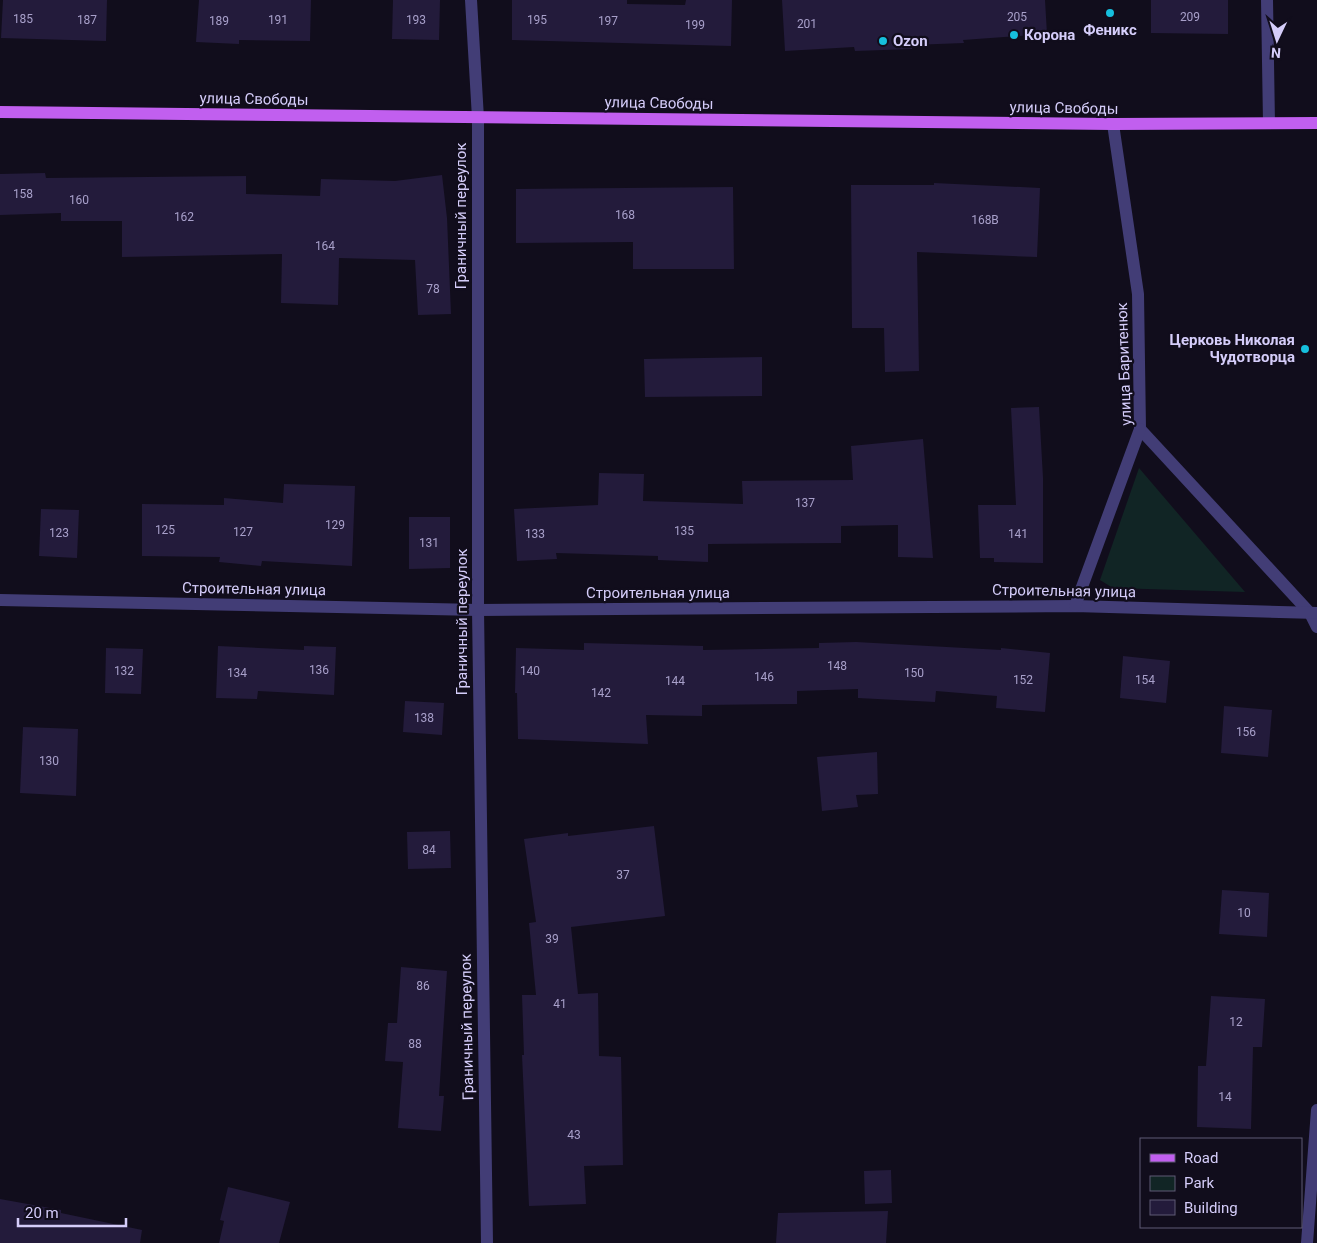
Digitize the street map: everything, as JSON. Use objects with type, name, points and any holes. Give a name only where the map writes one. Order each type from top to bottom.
[{"type":"main road","name":"улица Свободы","points":[[0,112],[1113,124],[1317,123]]},
{"type":"street","name":"Граничный переулок","points":[[471,0],[478,118],[478,610],[487,1243]]},
{"type":"street","points":[[1267,0],[1269,123]]},
{"type":"street","name":"улица Баритенюк","points":[[1113,124],[1138,294],[1140,429],[1244,544],[1314,613],[1317,628]]},
{"type":"street","points":[[1075,606],[1140,429]]},
{"type":"street","name":"Строительная улица","points":[[0,600],[478,610],[1075,606],[1314,613]]},
{"type":"street","points":[[1307,1243],[1314,1198],[1317,1110]]},
{"type":"green space","points":[[1139,468],[1245,592],[1113,588],[1100,580]]},
{"type":"building","points":[[3,0],[107,0],[106,41],[1,38]]},
{"type":"building","points":[[199,0],[311,0],[310,41],[239,40],[239,44],[196,42]]},
{"type":"building","points":[[393,0],[440,0],[439,40],[392,39]]},
{"type":"building","points":[[512,0],[627,0],[627,4],[685,5],[686,0],[732,0],[731,46],[512,40]]},
{"type":"building","points":[[782,0],[1045,0],[1047,34],[963,40],[964,43],[912,45],[912,49],[855,51],[854,47],[785,51]]},
{"type":"building","points":[[1151,0],[1228,0],[1228,34],[1151,33]]},
{"type":"building","points":[[45,173],[46,178],[246,176],[246,194],[320,196],[321,179],[395,181],[442,175],[447,218],[451,314],[418,315],[415,260],[339,258],[338,305],[281,303],[282,254],[122,257],[122,221],[61,221],[61,213],[0,215],[0,174]]},
{"type":"building","points":[[934,183],[1040,188],[1037,257],[917,252],[919,371],[885,372],[884,328],[852,328],[851,185],[934,185]]},
{"type":"building","points":[[733,187],[734,269],[633,269],[633,242],[516,243],[516,189]]},
{"type":"building","points":[[762,357],[762,396],[645,397],[644,359]]},
{"type":"building","points":[[1039,407],[1043,478],[1043,563],[994,562],[994,558],[980,558],[978,505],[1016,505],[1011,408]]},
{"type":"building","points":[[923,439],[933,558],[898,557],[898,525],[841,526],[841,543],[708,544],[708,562],[658,560],[658,556],[556,553],[557,559],[517,561],[514,509],[598,505],[599,473],[644,474],[643,501],[743,504],[742,481],[853,480],[851,446]]},
{"type":"building","points":[[284,484],[355,486],[352,566],[262,561],[261,566],[219,562],[220,557],[142,556],[142,504],[224,505],[224,498],[283,503]]},
{"type":"building","points":[[41,509],[79,510],[77,558],[39,556]]},
{"type":"building","points":[[409,517],[450,517],[450,568],[409,569]]},
{"type":"building","points":[[856,642],[1001,650],[1001,648],[1050,653],[1045,712],[996,708],[997,696],[936,691],[935,702],[858,698],[858,689],[797,691],[797,704],[702,705],[702,716],[646,715],[648,744],[518,739],[517,693],[515,693],[516,648],[584,650],[584,643],[703,646],[703,650],[819,648],[819,643]]},
{"type":"building","points":[[218,646],[304,650],[304,646],[336,647],[334,695],[258,691],[257,699],[216,698]]},
{"type":"building","points":[[106,648],[143,649],[141,694],[105,693]]},
{"type":"building","points":[[1123,656],[1170,661],[1166,703],[1120,698]]},
{"type":"building","points":[[405,701],[444,703],[442,735],[403,732]]},
{"type":"building","points":[[1224,706],[1272,710],[1268,757],[1221,753]]},
{"type":"building","points":[[23,727],[78,729],[76,796],[20,793]]},
{"type":"building","points":[[877,752],[878,794],[856,795],[858,807],[822,811],[817,757]]},
{"type":"building","points":[[654,826],[665,916],[571,927],[578,994],[598,993],[599,1056],[621,1057],[623,1165],[584,1166],[586,1204],[529,1206],[522,1055],[524,1055],[522,995],[536,995],[529,923],[536,922],[524,839],[568,833],[568,836]]},
{"type":"building","points":[[450,831],[451,868],[408,869],[407,832]]},
{"type":"building","points":[[1222,890],[1269,893],[1267,937],[1219,934]]},
{"type":"building","points":[[401,967],[447,971],[439,1096],[444,1096],[441,1131],[398,1128],[403,1062],[385,1061],[388,1023],[397,1023]]},
{"type":"building","points":[[1211,996],[1265,999],[1262,1047],[1253,1047],[1251,1129],[1197,1127],[1198,1066],[1206,1066]]},
{"type":"building","points":[[891,1170],[892,1203],[865,1204],[864,1171]]},
{"type":"building","points":[[228,1187],[290,1202],[279,1243],[219,1243],[224,1221],[220,1220]]},
{"type":"building","points":[[0,1199],[61,1210],[61,1213],[142,1230],[140,1243],[0,1243]]},
{"type":"building","points":[[888,1211],[886,1243],[776,1243],[778,1213]]},
{"type":"place","name":"Феникс","points":[[1110,13]]},
{"type":"place","name":"Корона","points":[[1014,35]]},
{"type":"place","name":"Ozon","points":[[883,41]]},
{"type":"place","name":"Церковь Николая Чудотворца","points":[[1305,349]]}]
